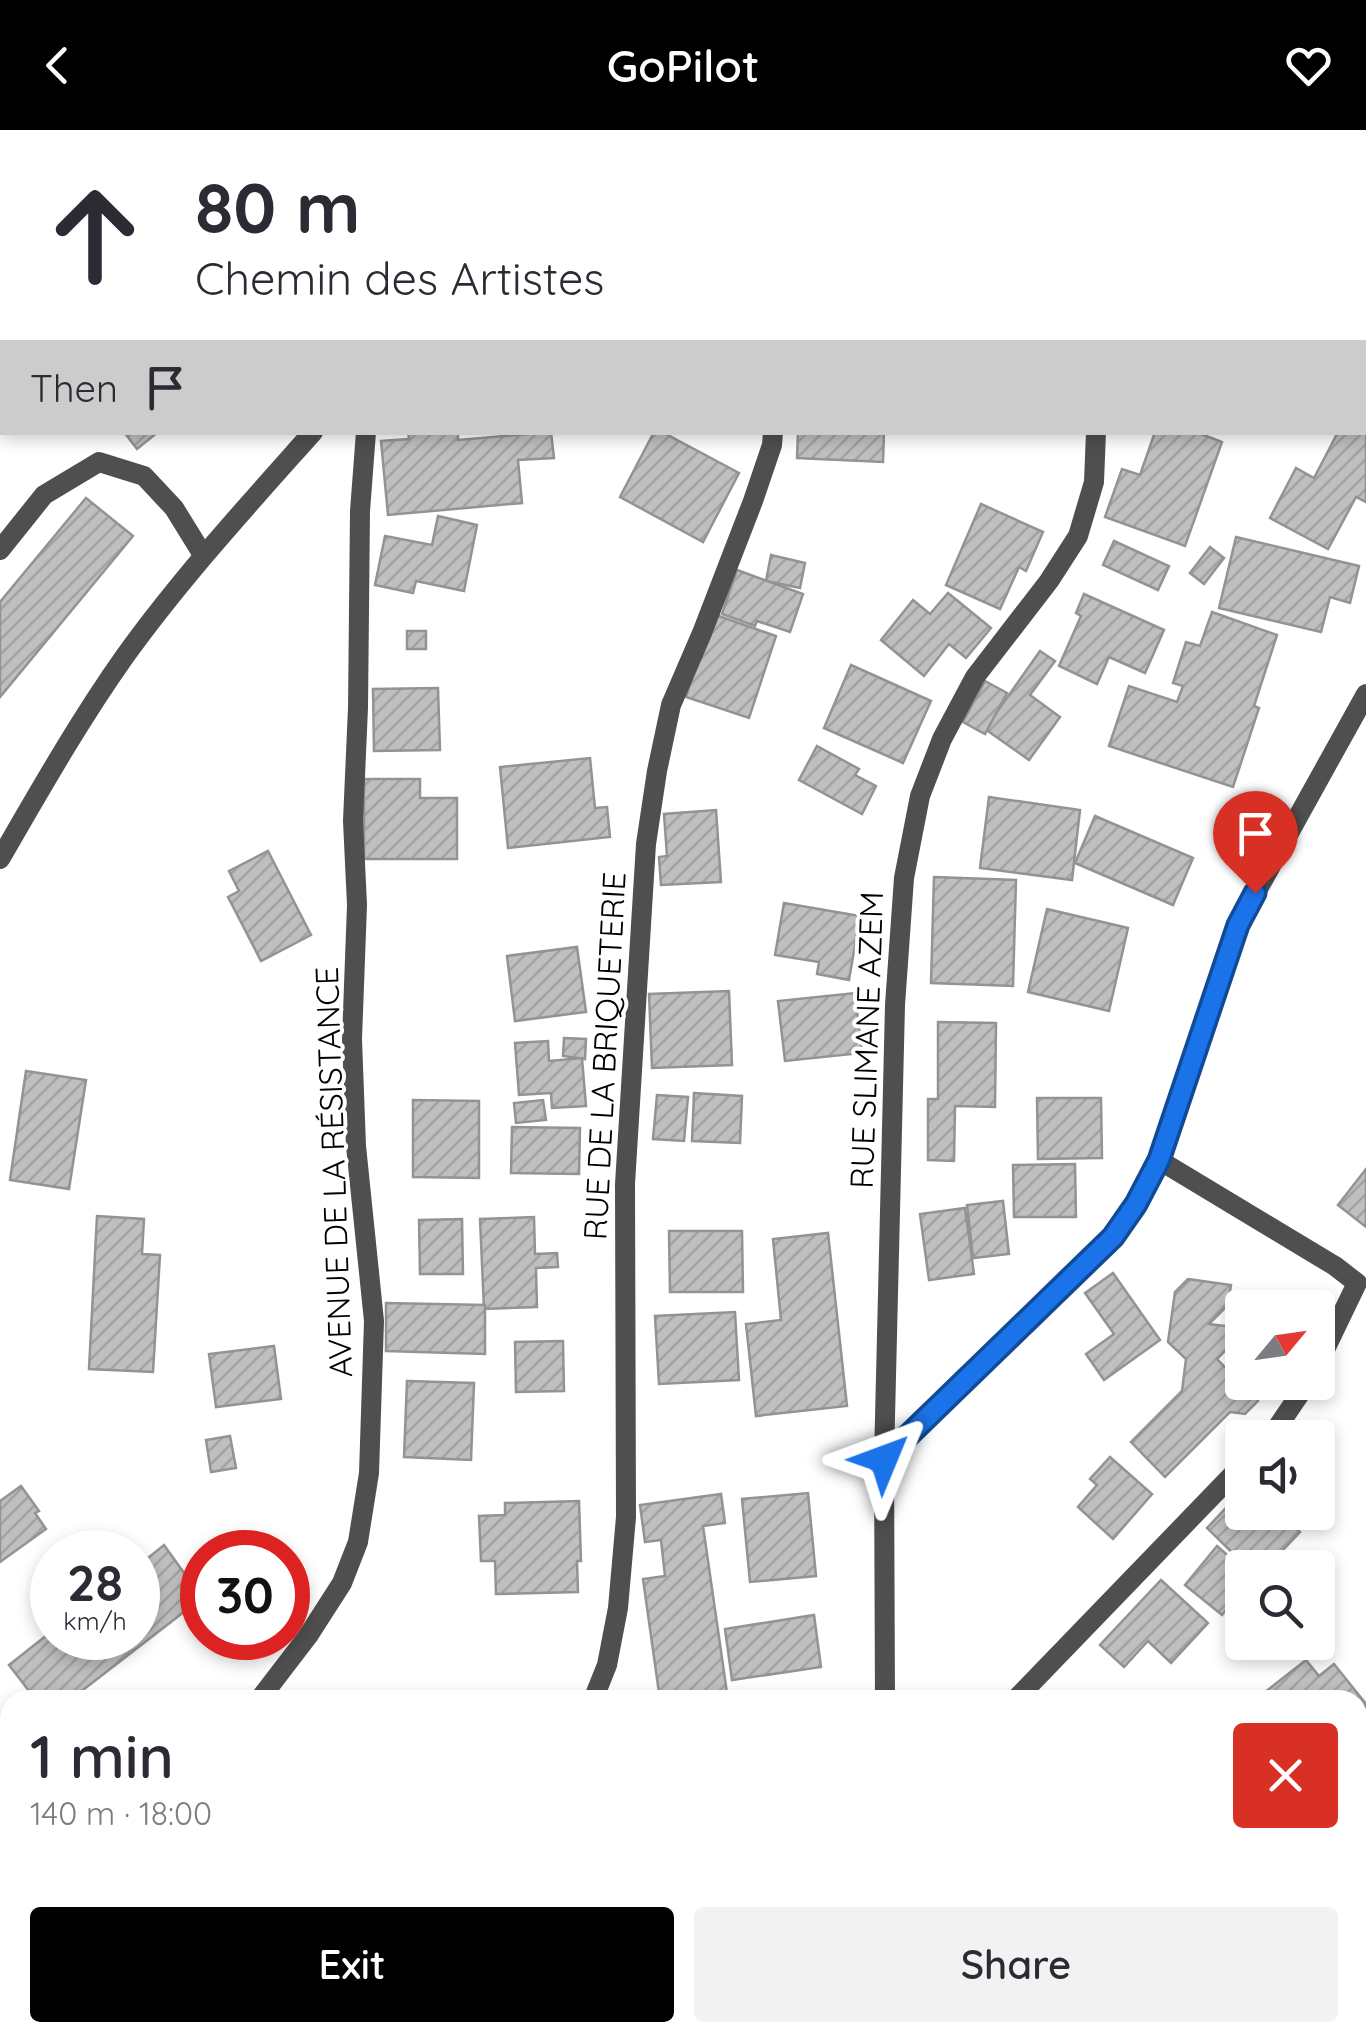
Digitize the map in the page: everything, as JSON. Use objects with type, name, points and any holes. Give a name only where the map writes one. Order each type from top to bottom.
[{"type":"street","points":[[0,859],[64,749],[124,657],[203,555],[310,435]]},
{"type":"street","name":"AVENUE DE LA RÉSISTANCE","points":[[267,1690],[342,1584],[358,1542],[368,1474],[374,1321],[356,1146],[352,1039],[358,906],[354,821],[360,510],[366,435]]},
{"type":"street","name":"RUE DE LA BRIQUETERIE","points":[[597,1690],[607,1665],[618,1608],[626,1518],[625,1184],[649,826],[671,706],[753,501],[773,435]]},
{"type":"street","name":"RUE SLIMANE AZEM","points":[[885,1690],[884,1459],[896,987],[904,878],[920,796],[942,739],[975,676],[1049,582],[1078,536],[1094,482],[1096,435]]},
{"type":"street","points":[[0,550],[44,494],[99,462],[144,476],[174,508],[203,555]]},
{"type":"street","points":[[884,1459],[1113,1237],[1136,1204],[1159,1160],[1238,925],[1366,694]]},
{"type":"street","points":[[1159,1160],[1362,1286],[1335,1334]]},
{"type":"street","points":[[1025,1690],[1225,1484]]},
{"type":"building","points":[[126,435],[154,435],[137,449]]},
{"type":"building","points":[[408,435],[458,435],[458,440],[551,435],[554,458],[518,460],[522,503],[388,515],[381,441],[409,439]]},
{"type":"building","points":[[652,435],[668,435],[739,473],[703,542],[620,497]]},
{"type":"building","points":[[798,435],[884,435],[883,462],[797,458]]},
{"type":"building","points":[[1154,435],[1204,435],[1222,442],[1185,546],[1105,517],[1122,469],[1140,475]]},
{"type":"building","points":[[1336,435],[1366,435],[1366,502],[1356,497],[1328,549],[1270,518],[1296,468],[1314,478]]},
{"type":"building","points":[[86,498],[133,536],[0,697],[0,602]]},
{"type":"building","points":[[981,504],[1043,532],[1026,571],[1019,567],[1000,609],[946,585]]},
{"type":"building","points":[[438,516],[477,525],[464,591],[416,581],[413,593],[375,585],[385,536],[432,545]]},
{"type":"building","points":[[1236,537],[1359,566],[1350,603],[1330,597],[1321,632],[1219,608]]},
{"type":"building","points":[[1114,541],[1169,566],[1158,590],[1103,565]]},
{"type":"building","points":[[1210,547],[1224,558],[1204,584],[1190,573]]},
{"type":"building","points":[[771,555],[805,563],[800,588],[766,581]]},
{"type":"building","points":[[737,570],[803,594],[790,632],[757,621],[755,626],[722,614]]},
{"type":"building","points":[[948,593],[991,628],[966,658],[949,644],[924,676],[881,640],[913,600],[930,614]]},
{"type":"building","points":[[1084,594],[1164,630],[1145,673],[1109,657],[1097,684],[1059,666],[1081,616],[1076,613]]},
{"type":"building","points":[[1212,612],[1277,635],[1254,706],[1259,708],[1233,787],[1109,746],[1129,686],[1177,702],[1183,686],[1173,683],[1186,642],[1200,646]]},
{"type":"building","points":[[713,614],[776,636],[749,718],[686,697]]},
{"type":"building","points":[[407,631],[426,631],[426,649],[407,649]]},
{"type":"building","points":[[1040,651],[1055,661],[1030,695],[1060,717],[1029,760],[985,729]]},
{"type":"building","points":[[851,665],[931,701],[903,763],[824,728]]},
{"type":"building","points":[[985,681],[1007,693],[985,734],[963,722]]},
{"type":"building","points":[[438,688],[440,750],[374,751],[373,689]]},
{"type":"building","points":[[817,746],[859,769],[855,775],[876,786],[862,814],[799,780]]},
{"type":"building","points":[[590,758],[595,808],[607,807],[610,837],[508,848],[500,767]]},
{"type":"building","points":[[364,779],[420,779],[420,798],[457,798],[457,859],[364,859]]},
{"type":"building","points":[[989,797],[1080,810],[1072,880],[980,868]]},
{"type":"building","points":[[716,810],[721,882],[661,885],[659,857],[667,856],[664,814]]},
{"type":"building","points":[[1095,816],[1193,858],[1173,905],[1075,863]]},
{"type":"building","points":[[268,851],[311,935],[261,961],[228,897],[239,891],[229,871]]},
{"type":"building","points":[[934,877],[1016,880],[1013,986],[931,983]]},
{"type":"building","points":[[784,903],[860,916],[849,980],[817,974],[819,962],[775,955]]},
{"type":"building","points":[[1047,909],[1128,928],[1109,1011],[1028,992]]},
{"type":"building","points":[[577,947],[586,1012],[515,1021],[507,956]]},
{"type":"building","points":[[729,991],[732,1065],[652,1068],[649,994]]},
{"type":"building","points":[[855,993],[862,1053],[785,1061],[778,1001]]},
{"type":"building","points":[[938,1022],[996,1023],[995,1107],[955,1106],[954,1161],[928,1160],[928,1099],[938,1099]]},
{"type":"building","points":[[564,1038],[586,1039],[585,1059],[563,1056]]},
{"type":"building","points":[[548,1041],[549,1061],[582,1058],[586,1106],[552,1108],[551,1093],[519,1095],[515,1043]]},
{"type":"building","points":[[26,1071],[86,1080],[69,1189],[10,1180]]},
{"type":"building","points":[[694,1093],[742,1096],[740,1143],[692,1141]]},
{"type":"building","points":[[657,1095],[688,1097],[684,1141],[653,1139]]},
{"type":"building","points":[[1037,1098],[1101,1098],[1102,1158],[1038,1159]]},
{"type":"building","points":[[413,1100],[479,1101],[479,1178],[413,1177]]},
{"type":"building","points":[[543,1100],[546,1120],[516,1123],[514,1103]]},
{"type":"building","points":[[512,1127],[580,1128],[579,1174],[511,1173]]},
{"type":"building","points":[[1075,1164],[1076,1217],[1014,1217],[1013,1165]]},
{"type":"building","points":[[1366,1169],[1366,1227],[1338,1205]]},
{"type":"building","points":[[1003,1201],[1009,1254],[973,1258],[967,1205]]},
{"type":"building","points":[[965,1208],[974,1274],[929,1280],[920,1214]]},
{"type":"building","points":[[97,1216],[144,1219],[142,1254],[160,1255],[153,1372],[89,1369]]},
{"type":"building","points":[[534,1217],[535,1254],[557,1253],[558,1267],[536,1268],[537,1307],[484,1309],[480,1219]]},
{"type":"building","points":[[462,1219],[463,1274],[420,1274],[419,1220]]},
{"type":"building","points":[[669,1231],[742,1231],[743,1292],[670,1292]]},
{"type":"building","points":[[828,1233],[847,1406],[756,1416],[746,1324],[781,1320],[773,1239]]},
{"type":"building","points":[[1113,1273],[1160,1340],[1104,1380],[1086,1354],[1114,1334],[1085,1293]]},
{"type":"building","points":[[1188,1279],[1231,1285],[1230,1290],[1225,1290],[1225,1308],[1209,1324],[1225,1326],[1225,1351],[1217,1359],[1225,1367],[1225,1400],[1258,1401],[1245,1414],[1230,1412],[1165,1477],[1131,1442],[1182,1391],[1186,1359],[1168,1342],[1175,1292]]},
{"type":"building","points":[[386,1303],[485,1305],[485,1354],[386,1351]]},
{"type":"building","points":[[735,1312],[739,1380],[659,1384],[655,1316]]},
{"type":"building","points":[[563,1341],[564,1391],[516,1392],[515,1342]]},
{"type":"building","points":[[274,1346],[281,1399],[216,1407],[209,1354]]},
{"type":"building","points":[[407,1381],[474,1383],[471,1460],[404,1457]]},
{"type":"building","points":[[230,1436],[236,1468],[211,1472],[206,1440]]},
{"type":"building","points":[[1110,1457],[1152,1494],[1113,1539],[1078,1507],[1097,1485],[1090,1479]]},
{"type":"building","points":[[21,1486],[46,1529],[30,1530],[30,1540],[0,1562],[0,1501]]},
{"type":"building","points":[[808,1493],[816,1576],[750,1582],[742,1499]]},
{"type":"building","points":[[721,1494],[725,1523],[703,1526],[727,1690],[659,1690],[643,1579],[665,1576],[661,1540],[645,1542],[640,1505]]},
{"type":"building","points":[[579,1501],[578,1592],[496,1594],[495,1561],[481,1561],[479,1516],[505,1515],[505,1503]]},
{"type":"building","points":[[1225,1509],[1225,1530],[1300,1532],[1283,1550],[1230,1550],[1207,1528]]},
{"type":"building","points":[[164,1545],[180,1567],[180,1615],[160,1630],[160,1548]]},
{"type":"building","points":[[1217,1546],[1225,1553],[1222,1615],[1185,1585]]},
{"type":"building","points":[[1161,1580],[1208,1623],[1171,1663],[1148,1641],[1124,1667],[1100,1645]]},
{"type":"building","points":[[814,1615],[821,1667],[732,1680],[725,1629]]},
{"type":"building","points":[[30,1648],[30,1660],[122,1660],[83,1690],[28,1690],[9,1665]]},
{"type":"building","points":[[1306,1660],[1319,1676],[1334,1664],[1355,1690],[1268,1690]]},
{"type":"route","points":[[884,1459],[1113,1237],[1136,1204],[1159,1160],[1238,925],[1255,893]]}]
